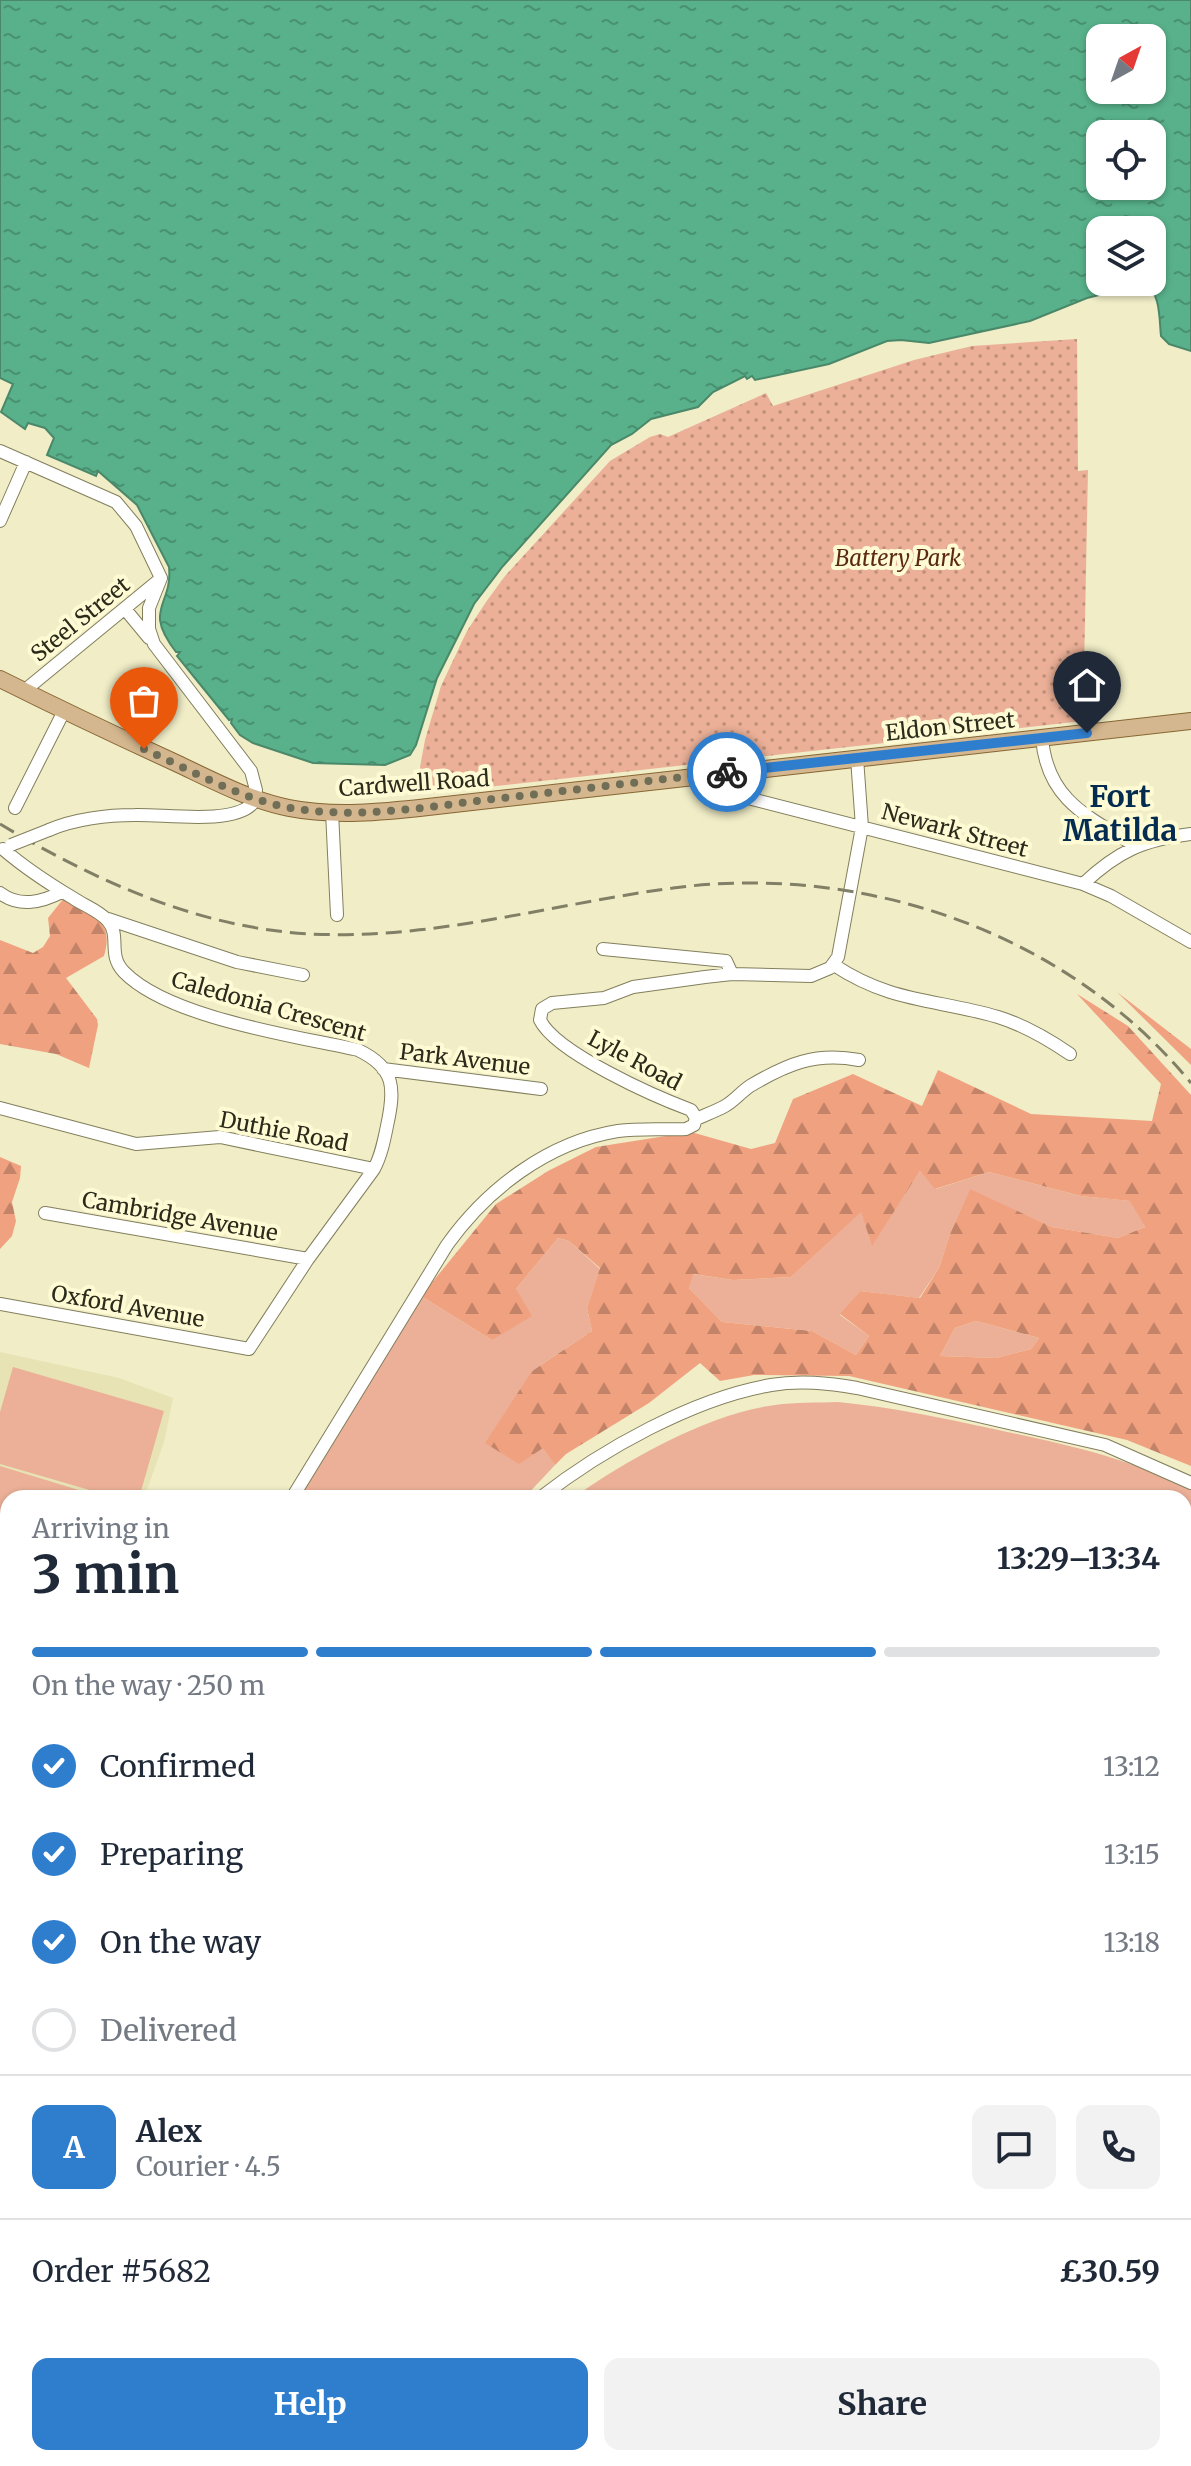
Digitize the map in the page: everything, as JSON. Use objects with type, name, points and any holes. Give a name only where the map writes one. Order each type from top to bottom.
[{"type":"main road","name":"Cardwell Road","points":[[0,679],[255,798],[291,808],[332,812],[415,809],[857,758]]},
{"type":"main road","name":"Eldon Street","points":[[857,758],[1191,721]]},
{"type":"street","points":[[0,451],[116,502],[136,526],[161,578],[149,608],[149,629],[154,644]]},
{"type":"street","points":[[0,521],[26,462]]},
{"type":"street","name":"Steel Street","points":[[24,691],[161,578]]},
{"type":"street","points":[[125,609],[248,766],[255,783],[255,798],[249,808],[238,813],[191,817],[135,815],[84,821],[49,830],[5,848],[26,869],[108,919],[237,962],[303,975]]},
{"type":"street","points":[[15,808],[64,711]]},
{"type":"street","points":[[1042,738],[1047,768],[1060,792],[1080,813],[1136,846]]},
{"type":"street","points":[[857,758],[862,827],[834,965],[856,980],[886,993],[999,1018],[1044,1036],[1070,1054]]},
{"type":"street","points":[[728,772],[733,789],[744,797]]},
{"type":"street","name":"Newark Street","points":[[706,774],[727,796],[744,797],[1083,884],[1111,896],[1191,942]]},
{"type":"street","points":[[332,812],[337,915]]},
{"type":"street","points":[[1083,884],[1111,860],[1136,846],[1161,838],[1191,834]]},
{"type":"street","points":[[0,893],[18,902],[34,903],[62,892]]},
{"type":"street","name":"Caledonia Crescent","points":[[108,919],[114,936],[116,962],[133,980],[154,993],[226,1019],[358,1050],[373,1058],[392,1083],[393,1099],[381,1153],[374,1169],[308,1259],[249,1349]]},
{"type":"street","points":[[603,949],[726,961],[732,974]]},
{"type":"street","name":"Lyle Road","points":[[297,1490],[447,1245],[489,1198],[539,1160],[572,1145],[622,1130],[686,1129],[694,1125],[696,1119],[691,1110],[649,1095],[554,1037],[543,1026],[542,1009],[552,1003],[604,998],[633,987],[656,983],[732,974],[811,976],[834,965]]},
{"type":"street","points":[[696,1119],[728,1105],[759,1081],[815,1057],[835,1055],[859,1060]]},
{"type":"street","name":"Park Avenue","points":[[383,1069],[541,1089]]},
{"type":"street","name":"Duthie Road","points":[[0,1108],[136,1144],[220,1137],[374,1169]]},
{"type":"street","name":"Cambridge Avenue","points":[[45,1213],[308,1259]]},
{"type":"street","name":"Oxford Avenue","points":[[0,1304],[249,1349]]},
{"type":"street","points":[[551,1490],[587,1465],[655,1426],[730,1396],[789,1383],[824,1383],[857,1388],[1080,1438],[1127,1453],[1191,1483]]},
{"type":"shaded area","points":[[0,1352],[119,1378],[173,1398],[164,1442],[147,1490],[0,1490]]},
{"type":"green space","name":"Battery Park","points":[[1077,339],[1078,471],[1088,470],[1083,721],[415,795],[425,740],[441,686],[467,631],[505,576],[610,461],[650,437],[660,434],[668,437],[766,393],[773,406],[914,360],[972,346]]},
{"type":"green space","points":[[64,898],[98,920],[106,934],[104,956],[66,978],[97,1019],[89,1068],[56,1054],[0,1044],[0,940],[33,953],[43,947],[50,936],[48,918]]},
{"type":"green space","points":[[1117,992],[1191,1049],[1191,1065]]},
{"type":"green space","points":[[1077,994],[1128,1026],[1191,1095],[1191,1466],[1127,1440],[849,1376],[754,1375],[720,1381],[700,1363],[649,1403],[566,1454],[555,1465],[543,1448],[519,1464],[485,1443],[532,1371],[592,1331],[587,1308],[600,1268],[569,1241],[558,1238],[516,1289],[532,1316],[492,1340],[421,1296],[496,1204],[548,1171],[596,1147],[691,1132],[751,1149],[775,1143],[793,1099],[853,1074],[922,1106],[938,1070],[1031,1114],[1152,1121],[1161,1084]],"holes":[[[920,1171],[935,1189],[989,1172],[1081,1196],[1130,1201],[1145,1227],[1118,1238],[1052,1227],[970,1189],[939,1268],[920,1298],[860,1291],[840,1314],[869,1336],[856,1355],[812,1331],[722,1322],[689,1288],[693,1274],[733,1280],[791,1277],[861,1212],[872,1246]],[[976,1321],[1039,1338],[1031,1349],[996,1358],[940,1356],[955,1328]]]},
{"type":"green space","points":[[0,1157],[21,1166],[12,1202],[16,1221],[12,1236],[0,1249]]},
{"type":"green space","points":[[920,1171],[936,1189],[989,1172],[1081,1196],[1131,1201],[1145,1227],[1118,1238],[1052,1227],[970,1190],[939,1268],[919,1298],[860,1291],[840,1315],[869,1336],[856,1355],[812,1331],[722,1322],[689,1288],[692,1274],[733,1280],[791,1277],[861,1211],[872,1245]]},
{"type":"green space","points":[[558,1238],[569,1241],[600,1269],[587,1308],[592,1331],[532,1371],[544,1448],[555,1465],[532,1490],[303,1490],[421,1296],[492,1340],[516,1289]]},
{"type":"green space","points":[[976,1321],[1039,1338],[1031,1349],[996,1358],[940,1356],[955,1328]]},
{"type":"green space","points":[[13,1367],[164,1411],[141,1490],[89,1490],[0,1464],[0,1412]]},
{"type":"green space","points":[[838,1402],[897,1410],[1045,1440],[1144,1469],[1191,1490],[585,1490],[643,1454],[696,1428],[750,1410],[799,1403]]},
{"type":"green space","points":[[0,1466],[79,1490],[0,1490]]},
{"type":"water","points":[[0,0],[1191,0],[1191,351],[1169,344],[1161,336],[1155,296],[1166,296],[1166,216],[1086,216],[1086,296],[1095,296],[1030,321],[929,343],[887,341],[829,364],[755,380],[752,376],[747,379],[745,376],[713,392],[698,407],[651,419],[611,445],[503,566],[474,604],[437,678],[416,745],[410,755],[385,765],[313,763],[253,743],[240,735],[231,723],[232,719],[229,720],[177,656],[180,652],[176,652],[161,626],[161,608],[167,591],[169,567],[137,505],[98,471],[96,476],[47,455],[54,438],[45,428],[28,423],[25,429],[1,412],[13,384],[0,378]]},
{"type":"railway","points":[[0,824],[111,882],[188,912],[269,930],[311,934],[402,932],[673,888],[745,883],[817,887],[888,899],[957,920],[1023,948],[1085,985],[1141,1030],[1191,1083]]},
{"type":"way so far","points":[[144,749],[272,804],[332,812],[428,807],[727,772]]},
{"type":"district","name":"Fort Matilda","points":[[1120,813]]},
{"type":"route","points":[[727,772],[1087,733]]}]
